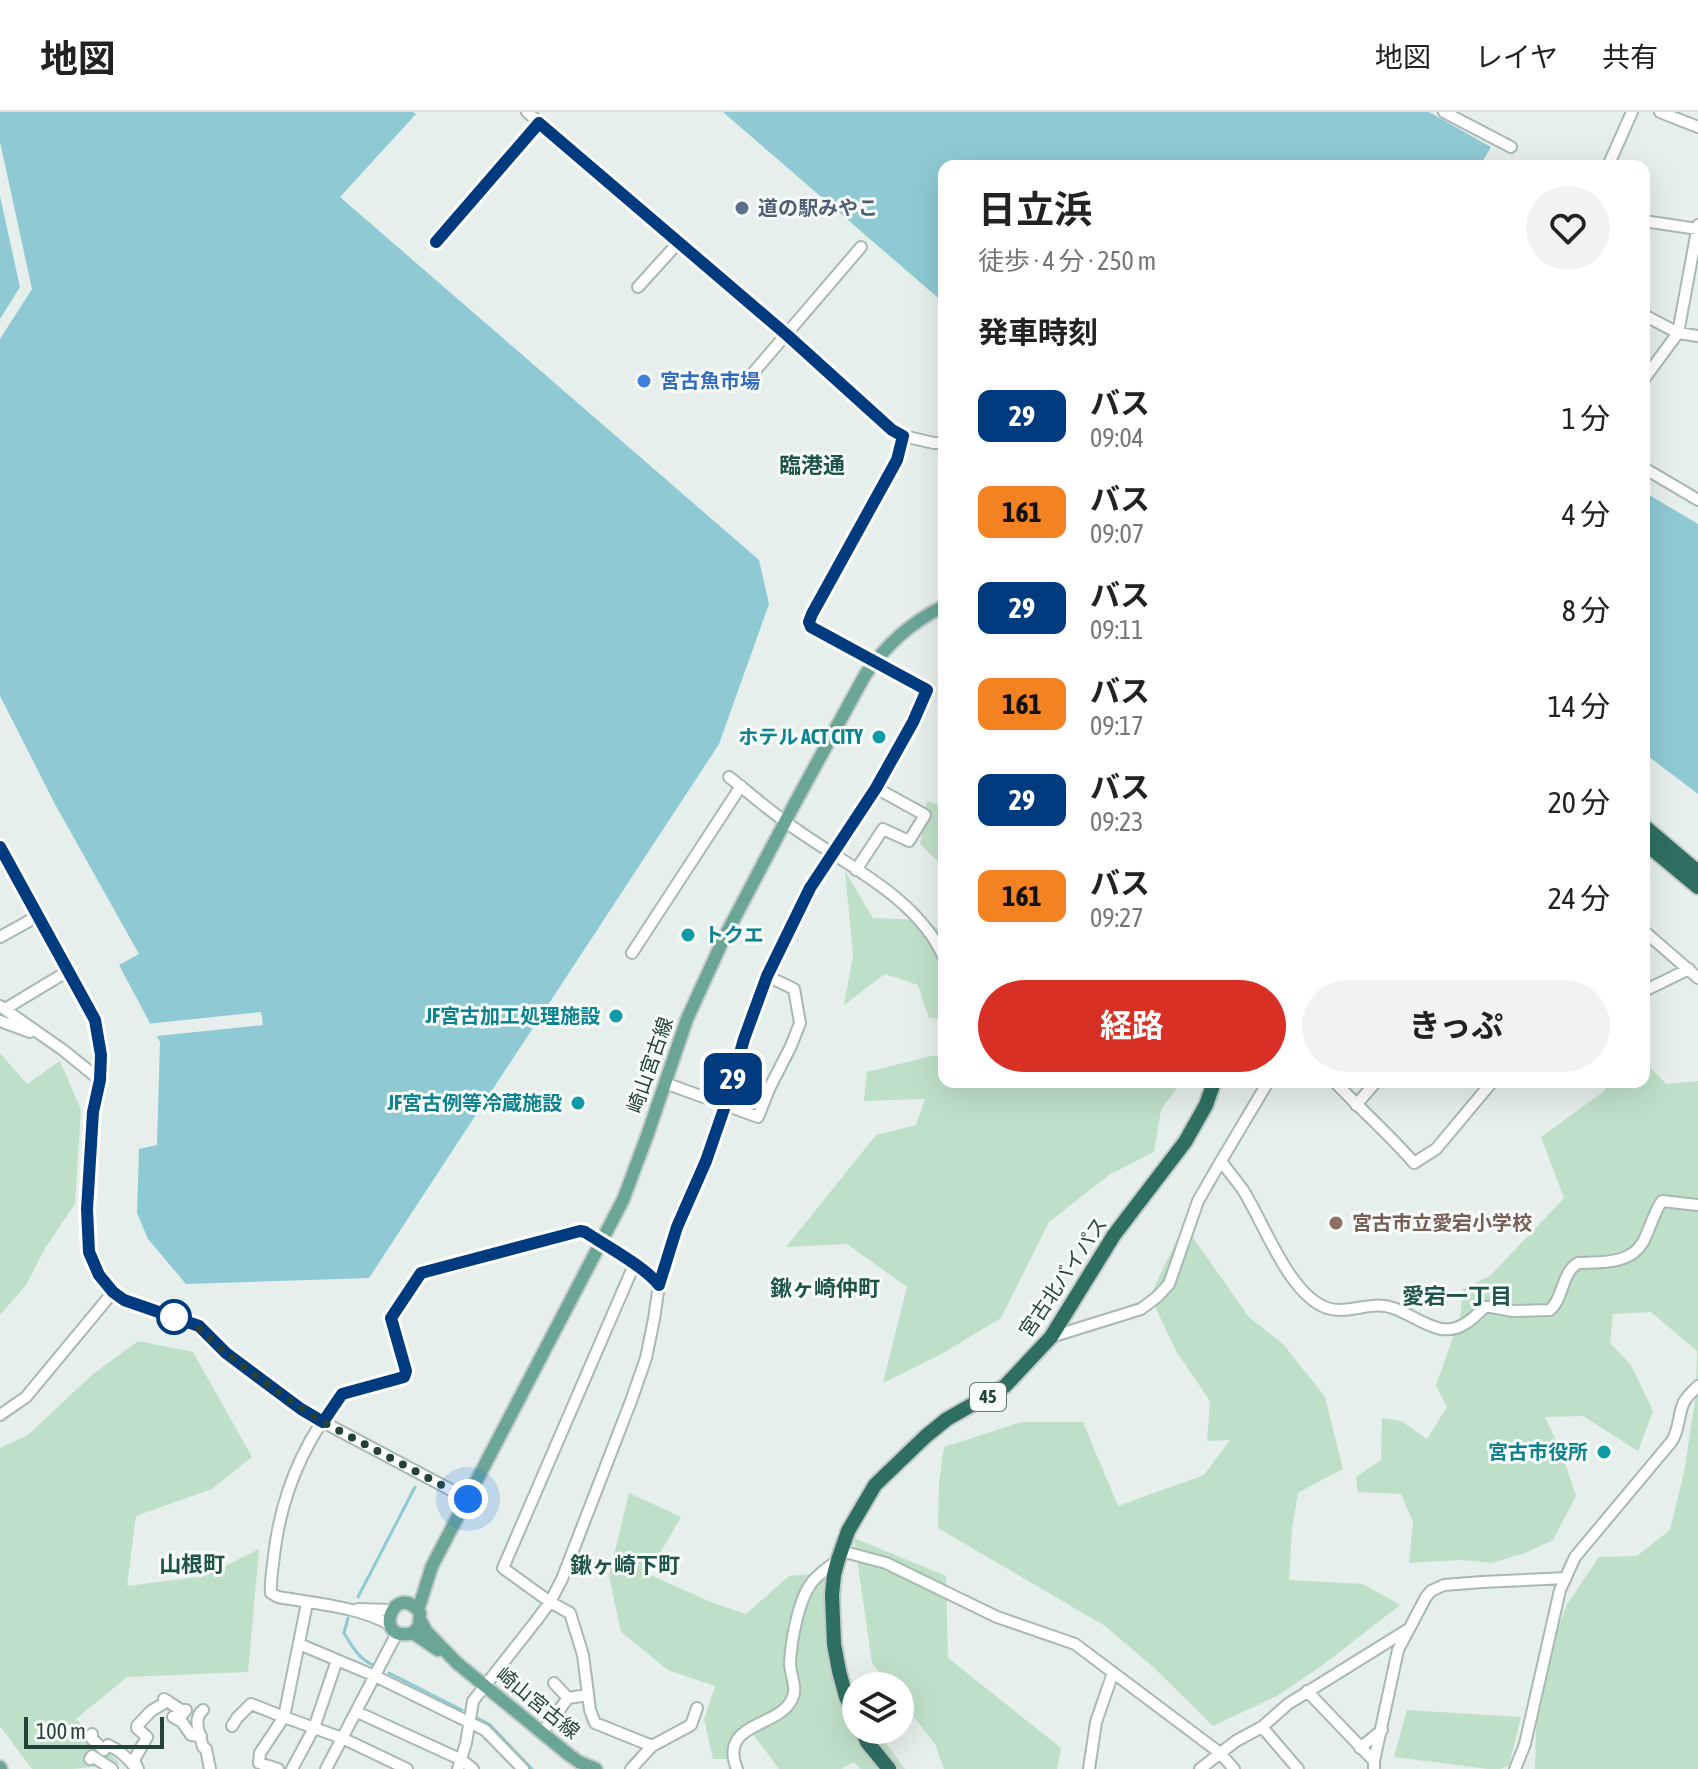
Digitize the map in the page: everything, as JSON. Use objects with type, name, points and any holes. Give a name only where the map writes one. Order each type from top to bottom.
[{"type":"highway","points":[[1650,831],[1698,872]]},
{"type":"highway","points":[[1650,847],[1698,887]]},
{"type":"highway","name":"宮古北バイパス","points":[[842,1679],[834,1644],[834,1575],[848,1531],[875,1485],[947,1419],[1005,1386],[1051,1337],[1114,1235],[1185,1142],[1212,1088]]},
{"type":"highway","points":[[869,1744],[889,1769]]},
{"type":"main road","name":"崎山宮古線","points":[[404,1603],[432,1566],[623,1200],[687,1019],[718,952],[858,688],[893,640],[938,610]]},
{"type":"main road","name":"崎山宮古線","points":[[432,1566],[417,1630],[413,1633],[457,1663],[579,1762],[596,1769]]},
{"type":"main road","name":"崎山宮古線","points":[[392,1610],[404,1603],[412,1605],[426,1631],[457,1663]]},
{"type":"main road","points":[[392,1610],[389,1617],[394,1629],[405,1635],[413,1633]]},
{"type":"street","points":[[527,112],[787,335],[892,430],[903,436],[938,442]]},
{"type":"street","points":[[1444,112],[1511,147]]},
{"type":"street","points":[[1611,160],[1632,112]]},
{"type":"street","points":[[1660,112],[1698,127]]},
{"type":"street","points":[[436,242],[539,123]]},
{"type":"street","points":[[1650,222],[1698,228],[1678,333],[1650,371]]},
{"type":"street","points":[[638,287],[678,243]]},
{"type":"street","points":[[747,380],[861,247]]},
{"type":"street","points":[[1650,318],[1678,333],[1698,336]]},
{"type":"street","points":[[460,1764],[473,1701],[550,1602],[568,1566],[635,1390],[650,1339],[659,1285],[677,1227],[706,1161],[767,976],[804,900],[876,788],[927,690],[811,627],[809,622],[897,460],[903,436]]},
{"type":"street","points":[[1650,472],[1698,500]]},
{"type":"street","points":[[729,777],[786,822],[885,889],[906,906],[938,944]]},
{"type":"street","points":[[632,953],[741,786]]},
{"type":"street","points":[[856,870],[883,829],[909,841],[925,815],[876,788]]},
{"type":"street","points":[[0,847],[95,1020],[101,1055],[100,1080],[93,1112],[87,1209],[89,1252],[99,1275],[124,1300],[199,1326],[226,1353],[301,1409],[468,1499]]},
{"type":"street","points":[[0,937],[38,916]]},
{"type":"street","points":[[1650,936],[1698,978]]},
{"type":"street","points":[[1650,988],[1689,969]]},
{"type":"street","points":[[68,971],[2,1008],[100,1080]]},
{"type":"street","points":[[665,1083],[758,1117],[800,1023],[794,989],[767,976]]},
{"type":"street","points":[[0,1021],[46,1039]]},
{"type":"street","points":[[1051,1337],[1141,1309],[1169,1284],[1198,1201],[1264,1088]]},
{"type":"street","points":[[1340,1088],[1414,1163],[1436,1149],[1487,1088]]},
{"type":"street","points":[[1356,1105],[1371,1088]]},
{"type":"street","points":[[1221,1161],[1243,1190],[1292,1279],[1314,1302],[1336,1310],[1387,1306],[1442,1330],[1458,1328],[1485,1307],[1513,1311],[1550,1310],[1556,1304],[1567,1273],[1573,1266],[1578,1263],[1617,1261],[1641,1245],[1662,1201],[1698,1205]]},
{"type":"street","points":[[326,1769],[375,1676],[394,1629],[376,1618],[344,1609],[274,1596],[270,1589],[278,1527],[301,1457],[342,1394],[404,1377],[406,1371],[391,1318],[421,1273],[580,1231],[654,1278],[659,1285]]},
{"type":"street","points":[[634,1265],[503,1568],[570,1613],[583,1655],[592,1718],[597,1725],[652,1746]]},
{"type":"street","points":[[0,1415],[26,1397],[113,1292]]},
{"type":"street","points":[[1515,1769],[1525,1744],[1560,1590],[1575,1557],[1672,1441],[1678,1432],[1683,1404],[1698,1386]]},
{"type":"street","points":[[737,1769],[733,1755],[736,1742],[753,1726],[788,1706],[794,1696],[790,1662],[803,1599],[818,1575],[840,1556],[886,1563],[997,1617],[1075,1644],[1220,1753],[1234,1769]]},
{"type":"street","points":[[1374,1765],[1398,1650],[1431,1591],[1444,1585],[1566,1578]]},
{"type":"street","points":[[278,1769],[258,1766],[260,1753],[284,1717],[307,1603]]},
{"type":"street","points":[[344,1609],[392,1610]]},
{"type":"street","points":[[1200,1769],[1236,1741],[1262,1727],[1307,1691],[1408,1629]]},
{"type":"street","points":[[299,1644],[375,1676],[485,1730],[523,1769]]},
{"type":"street","points":[[292,1769],[314,1728],[337,1660]]},
{"type":"street","points":[[1089,1769],[1096,1722],[1113,1673]]},
{"type":"street","points":[[554,1683],[568,1698]]},
{"type":"street","points":[[1307,1691],[1374,1765]]},
{"type":"street","points":[[542,1733],[568,1698],[588,1695]]},
{"type":"street","points":[[137,1768],[134,1760],[147,1737],[137,1726],[165,1700],[186,1710],[182,1715],[173,1717],[182,1722],[191,1735],[201,1736]]},
{"type":"street","points":[[232,1726],[251,1704],[342,1738],[407,1769]]},
{"type":"street","points":[[631,1769],[652,1746],[691,1725],[697,1708]]},
{"type":"street","points":[[203,1710],[197,1719],[208,1769],[217,1769]]},
{"type":"street","points":[[357,1712],[473,1769]]},
{"type":"street","points":[[1262,1727],[1298,1769]]},
{"type":"street","points":[[1360,1748],[1382,1730]]},
{"type":"street","points":[[92,1734],[92,1739],[104,1750],[108,1745],[112,1747],[137,1768]]},
{"type":"street","points":[[90,1759],[92,1756],[112,1769]]},
{"type":"green space","points":[[927,801],[938,805],[938,861],[920,844]]},
{"type":"green space","points":[[845,871],[873,918],[925,920],[938,929],[938,1019],[929,1018],[918,985],[885,974],[844,1005],[853,955]]},
{"type":"green space","points":[[0,1053],[27,1084],[60,1061],[81,1110],[75,1204],[46,1247],[26,1285],[0,1315]]},
{"type":"green space","points":[[938,1056],[938,1088],[1177,1088],[1161,1110],[1154,1152],[1109,1175],[1049,1222],[1001,1318],[945,1352],[883,1383],[907,1287],[847,1244],[786,1247],[876,1135],[916,1125],[925,1099],[864,1101],[867,1072]]},
{"type":"green space","points":[[1650,1067],[1666,1084],[1698,1081],[1698,1769],[1535,1769],[1536,1730],[1545,1665],[1566,1606],[1599,1557],[1637,1556],[1670,1530],[1685,1468],[1696,1396],[1697,1351],[1651,1312],[1613,1314],[1610,1343],[1631,1365],[1653,1411],[1638,1451],[1583,1416],[1545,1417],[1562,1453],[1576,1496],[1553,1540],[1525,1553],[1491,1563],[1462,1560],[1409,1563],[1413,1522],[1401,1494],[1358,1492],[1356,1477],[1381,1460],[1382,1418],[1401,1421],[1427,1439],[1447,1407],[1436,1385],[1460,1318],[1463,1289],[1490,1276],[1564,1198],[1541,1137],[1606,1088],[1650,1088]]},
{"type":"green space","points":[[1184,1225],[1249,1317],[1284,1345],[1325,1397],[1343,1469],[1298,1493],[1289,1580],[1363,1584],[1400,1605],[1327,1662],[1277,1696],[1213,1726],[1152,1666],[1105,1626],[938,1528],[944,1447],[1021,1422],[1083,1422],[1118,1506],[1204,1475],[1230,1440],[1207,1441],[1210,1401],[1176,1351],[1150,1296]]},
{"type":"green space","points":[[138,1341],[193,1352],[252,1457],[212,1489],[136,1516],[127,1586],[205,1576],[259,1549],[248,1672],[127,1677],[76,1719],[120,1764],[32,1769],[0,1726],[0,1448],[28,1435],[93,1374]]},
{"type":"green space","points":[[629,1493],[681,1517],[648,1574],[713,1603],[746,1614],[789,1576],[843,1571],[836,1681],[842,1688],[842,1744],[886,1744],[905,1769],[860,1769],[854,1762],[841,1769],[779,1769],[747,1726],[735,1759],[713,1759],[704,1719],[715,1686],[668,1670],[621,1632],[609,1576]]},
{"type":"green space","points":[[854,1538],[946,1576],[948,1658],[1061,1748],[1057,1769],[944,1769],[935,1744],[914,1717],[914,1672],[879,1672],[872,1663]]},
{"type":"green space","points":[[1407,1710],[1521,1717],[1509,1765],[1501,1769],[1488,1769],[1394,1757]]},
{"type":"water","points":[[0,112],[413,112],[416,114],[340,197],[759,560],[769,604],[719,744],[369,1278],[186,1284],[148,1239],[137,1213],[139,1149],[157,1145],[160,1042],[119,965],[139,954],[56,806],[0,696]]},
{"type":"water","points":[[723,112],[1429,112],[1491,147],[1483,160],[938,160],[938,298]]},
{"type":"water","points":[[1650,496],[1698,524],[1698,794],[1650,758]]},
{"type":"pier","points":[[0,142],[32,289],[0,339],[0,319],[20,287],[0,196]]},
{"type":"pier","points":[[261,1012],[263,1025],[153,1037],[146,1024]]},
{"type":"waterway","points":[[358,1597],[415,1487]]},
{"type":"waterway","points":[[348,1618],[344,1633],[359,1655],[373,1665]]},
{"type":"waterway","points":[[389,1673],[462,1710]]},
{"type":"waterway","points":[[477,1718],[489,1724],[532,1769]]},
{"type":"bus line","name":"29","points":[[0,847],[95,1020],[101,1055],[89,1162],[89,1252],[99,1275],[124,1300],[199,1326],[226,1353],[323,1422],[342,1394],[404,1377],[406,1371],[391,1318],[421,1273],[580,1231],[654,1278],[659,1285],[677,1227],[706,1161],[767,976],[810,888],[876,788],[927,690],[811,627],[809,622],[897,460],[903,436],[892,430],[787,335],[539,123],[436,242]]},
{"type":"place","name":"道の駅みやこ","points":[[742,208]]},
{"type":"place","name":"宮古魚市場","points":[[644,381]]},
{"type":"place","name":"ホテル ACT CITY","points":[[879,737]]},
{"type":"place","name":"トクエ","points":[[688,935]]},
{"type":"place","name":"JF宮古加工処理施設","points":[[616,1016]]},
{"type":"place","name":"JF宮古例等冷蔵施設","points":[[578,1103]]},
{"type":"place","name":"宮古市立愛宕小学校","points":[[1336,1223]]},
{"type":"place","name":"宮古市役所","points":[[1604,1452]]},
{"type":"district","name":"臨港通","points":[[812,465]]},
{"type":"district","name":"鍬ヶ崎仲町","points":[[825,1288]]},
{"type":"district","name":"愛宕一丁目","points":[[1457,1296]]},
{"type":"district","name":"山根町","points":[[192,1564]]},
{"type":"district","name":"鍬ヶ崎下町","points":[[625,1565]]},
{"type":"route","points":[[174,1317],[199,1326],[217,1346],[301,1409],[468,1499]]}]
